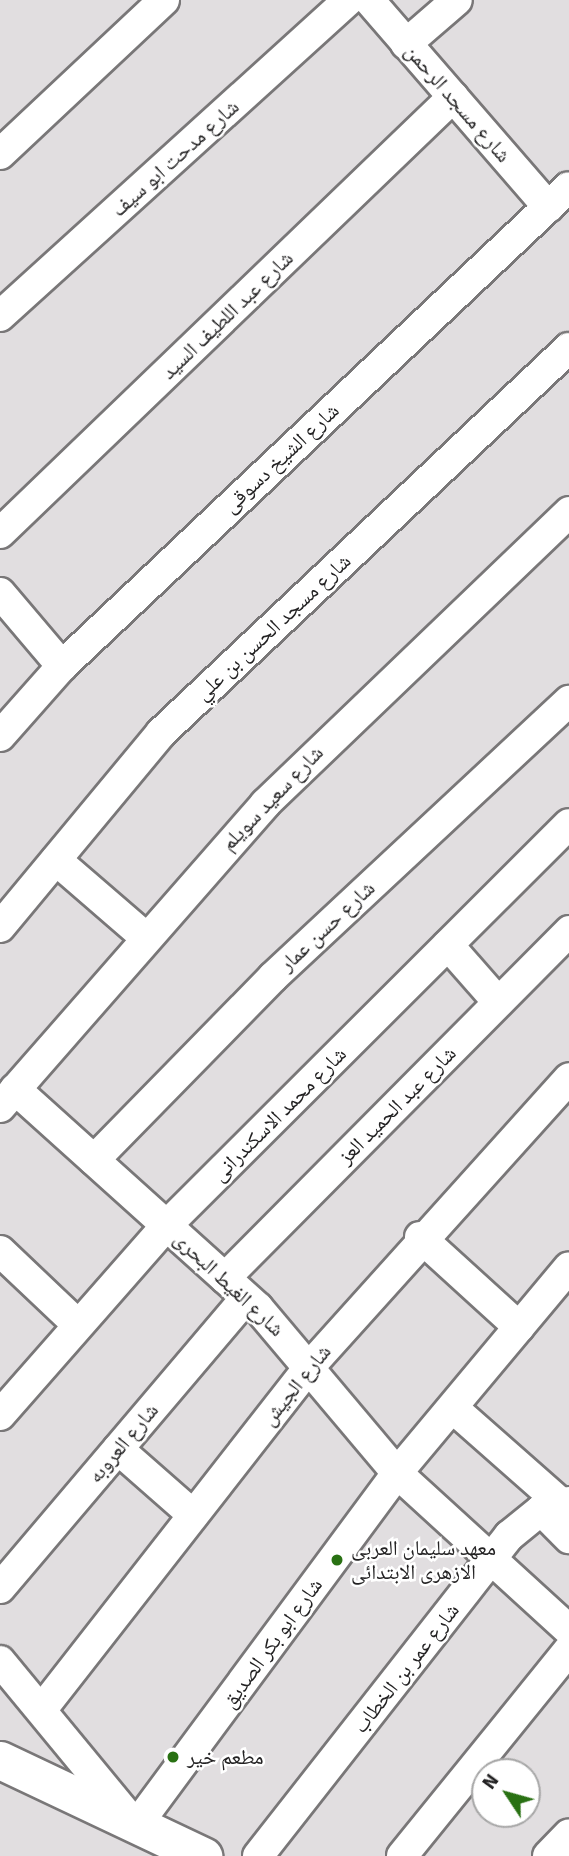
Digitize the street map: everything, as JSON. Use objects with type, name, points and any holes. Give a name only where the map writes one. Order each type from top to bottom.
[{"type":"street","points":[[0,154],[164,0]]},
{"type":"street","name":"شارع مدحت ابو سيف","points":[[0,316],[349,0]]},
{"type":"street","name":"شارع مسجد الرحمن","points":[[369,0],[453,97],[558,197]]},
{"type":"street","points":[[406,44],[457,0]]},
{"type":"street","name":"شارع عبد اللطيف السيد","points":[[0,533],[453,97]]},
{"type":"street","name":"شارع الشيخ دسوقى","points":[[0,736],[62,666],[558,197]]},
{"type":"street","name":"شارع مسجد الحسن بن علي","points":[[0,927],[161,733],[569,348]]},
{"type":"street","name":"شارع سعيد سويلم","points":[[8,1098],[144,936],[335,732],[569,512]]},
{"type":"street","points":[[0,593],[62,666]]},
{"type":"street","name":"شارع حسن عمار","points":[[94,1160],[273,977],[569,701]]},
{"type":"street","name":"شارع محمد الاسكندرانى","points":[[0,1415],[76,1324],[166,1226],[569,824]]},
{"type":"street","points":[[56,860],[144,936]]},
{"type":"street","name":"شارع عبد الحميد العز","points":[[235,1288],[498,1002],[569,931]]},
{"type":"street","points":[[449,945],[498,1002]]},
{"type":"street","name":"شارع الجيش","points":[[42,1709],[311,1365],[420,1237],[569,1078]]},
{"type":"street","name":"شارع الغيط البحرى","points":[[8,1098],[94,1160],[235,1288],[311,1365],[397,1473],[569,1630]]},
{"type":"street","points":[[420,1237],[519,1327]]},
{"type":"street","points":[[0,1251],[76,1324]]},
{"type":"street","name":"شارع ابو بكر الصديق","points":[[136,1826],[397,1473],[454,1409],[519,1327],[563,1285]]},
{"type":"street","name":"شارع العروبه","points":[[0,1588],[118,1449],[235,1288]]},
{"type":"street","points":[[454,1409],[558,1506],[569,1538]]},
{"type":"street","points":[[118,1449],[193,1515]]},
{"type":"street","name":"شارع عمر بن الخطاب","points":[[258,1856],[492,1560],[558,1506]]},
{"type":"street","points":[[402,1856],[569,1650]]},
{"type":"street","points":[[0,1661],[136,1826]]},
{"type":"street","points":[[0,1760],[186,1853]]},
{"type":"street","points":[[548,1856],[569,1834]]},
{"type":"place","name":"معهد سليمان العربى الازهرى الابتدائى","points":[[337,1560]]},
{"type":"place","name":"مطعم خير","points":[[173,1757]]}]
